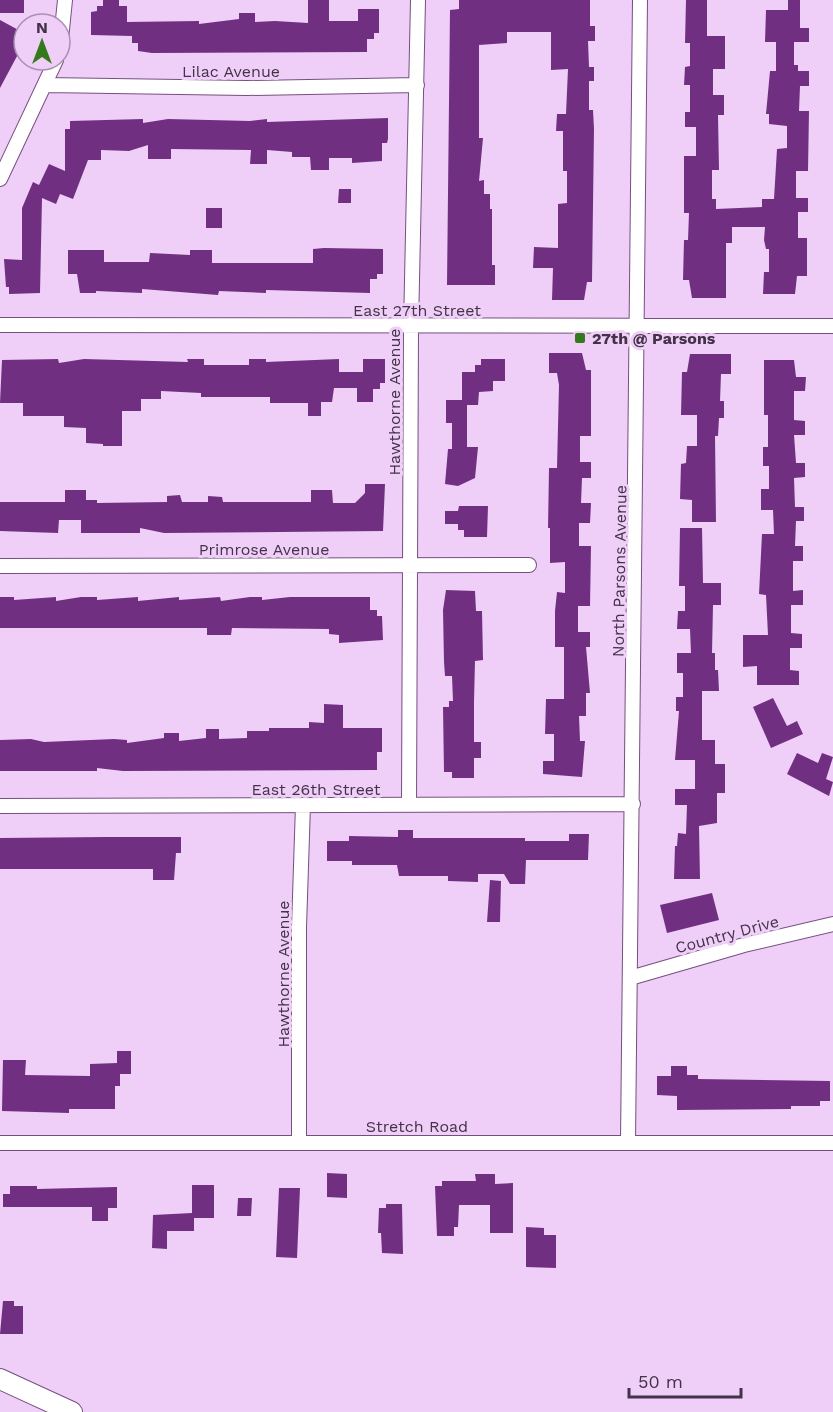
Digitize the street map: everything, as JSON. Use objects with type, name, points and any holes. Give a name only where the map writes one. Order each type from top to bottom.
[{"type":"street","name":"Hawthorne Avenue","points":[[409,805],[411,327],[418,0]]},
{"type":"street","name":"North Parsons Avenue","points":[[628,1143],[640,0]]},
{"type":"street","points":[[0,179],[51,72]]},
{"type":"street","name":"Lilac Avenue","points":[[46,85],[247,88],[417,85]]},
{"type":"street","name":"East 27th Street","points":[[0,325],[833,326]]},
{"type":"street","name":"Primrose Avenue","points":[[0,566],[529,565]]},
{"type":"street","name":"East 26th Street","points":[[0,806],[633,804]]},
{"type":"street","name":"Hawthorne Avenue","points":[[299,1142],[299,927],[303,805]]},
{"type":"street","name":"Country Drive","points":[[630,978],[744,945],[833,924]]},
{"type":"street","name":"Stretch Road","points":[[0,1143],[833,1143]]},
{"type":"street","points":[[0,1379],[72,1412]]},
{"type":"building","points":[[0,0],[24,0],[24,12],[0,13]]},
{"type":"building","points":[[103,0],[119,0],[119,6],[127,6],[127,22],[199,21],[199,24],[239,19],[239,13],[255,13],[255,22],[308,23],[308,0],[329,0],[329,21],[358,21],[358,9],[379,9],[379,33],[374,33],[374,39],[367,39],[367,52],[152,53],[138,51],[138,43],[132,43],[132,36],[91,35],[91,12],[97,11],[97,6],[103,6]]},
{"type":"building","points":[[459,0],[590,0],[590,26],[595,26],[595,41],[588,41],[589,67],[594,67],[594,81],[589,81],[589,110],[593,110],[594,129],[592,282],[587,282],[584,300],[552,300],[553,268],[533,268],[534,247],[558,248],[558,204],[567,203],[567,171],[563,171],[563,131],[556,131],[557,114],[566,114],[568,69],[551,70],[551,32],[507,32],[507,43],[479,45],[479,138],[483,138],[479,181],[484,180],[484,194],[490,194],[492,265],[495,265],[495,285],[447,285],[450,10],[459,9]]},
{"type":"building","points":[[686,0],[707,0],[707,36],[725,36],[725,69],[713,69],[713,95],[724,95],[724,115],[718,115],[719,170],[712,170],[712,199],[716,199],[716,209],[762,207],[762,199],[774,199],[777,149],[787,148],[787,126],[769,124],[769,114],[766,114],[770,71],[776,71],[776,42],[765,42],[766,10],[788,10],[788,0],[800,0],[800,28],[809,28],[809,42],[794,42],[794,65],[798,65],[798,71],[809,71],[809,86],[800,86],[799,111],[809,111],[808,171],[796,171],[796,198],[808,198],[808,212],[798,212],[798,238],[807,238],[807,276],[797,276],[795,294],[763,294],[764,272],[769,272],[769,249],[766,249],[764,240],[765,227],[732,227],[732,243],[726,243],[726,298],[692,298],[689,280],[683,280],[684,240],[688,240],[689,213],[684,213],[684,156],[696,156],[696,127],[685,127],[685,112],[690,112],[690,85],[684,85],[685,67],[690,66],[690,43],[685,43]]},
{"type":"building","points":[[0,20],[12,26],[12,66],[0,88]]},
{"type":"building","points":[[388,118],[388,139],[387,143],[382,143],[382,161],[352,163],[352,158],[329,158],[329,170],[311,170],[310,157],[292,157],[292,152],[267,150],[267,164],[250,164],[251,150],[171,149],[171,159],[148,159],[148,145],[129,151],[101,150],[101,160],[88,160],[73,199],[60,194],[56,204],[42,198],[40,293],[9,294],[9,287],[6,287],[4,259],[22,260],[22,208],[33,182],[39,185],[49,164],[65,171],[65,129],[70,129],[70,121],[143,119],[143,123],[168,119],[250,121],[267,119],[267,122]]},
{"type":"building","points":[[339,189],[351,189],[351,203],[338,203]]},
{"type":"building","points":[[206,208],[222,208],[222,228],[206,228]]},
{"type":"building","points":[[313,249],[383,249],[383,274],[377,274],[377,279],[370,279],[370,293],[266,290],[266,293],[219,291],[218,295],[142,289],[142,293],[96,291],[96,293],[80,293],[77,274],[68,274],[68,250],[104,250],[104,262],[149,262],[150,253],[190,255],[190,250],[212,250],[212,263],[313,263]]},
{"type":"building","points":[[549,353],[582,353],[586,370],[591,370],[591,436],[580,436],[580,462],[591,462],[591,478],[582,478],[581,503],[591,503],[590,523],[579,523],[579,546],[591,546],[590,606],[578,606],[578,632],[590,632],[590,647],[586,647],[590,693],[586,693],[586,716],[579,716],[580,741],[585,741],[582,777],[543,774],[543,761],[554,761],[554,734],[545,734],[546,699],[564,699],[564,647],[555,647],[555,611],[557,592],[565,593],[565,562],[550,563],[550,528],[548,528],[549,468],[557,468],[559,385],[557,373],[549,373]]},
{"type":"building","points":[[690,354],[731,354],[731,374],[721,374],[720,401],[724,401],[724,418],[719,418],[718,436],[715,436],[716,522],[692,522],[692,500],[680,499],[681,464],[686,463],[687,446],[697,446],[697,415],[681,415],[682,372],[687,372]]},
{"type":"building","points":[[58,359],[59,363],[84,359],[188,362],[187,359],[204,359],[204,365],[249,365],[249,359],[266,359],[266,362],[339,359],[339,372],[363,372],[363,359],[385,359],[385,383],[380,383],[380,389],[373,389],[373,402],[357,402],[357,388],[334,388],[332,402],[321,402],[321,416],[308,416],[308,403],[270,403],[270,397],[201,397],[201,393],[161,391],[161,399],[141,399],[141,411],[122,411],[122,446],[103,446],[103,444],[86,443],[86,428],[64,427],[64,416],[23,416],[23,403],[0,403],[2,360]]},
{"type":"building","points":[[481,359],[505,359],[505,381],[493,381],[493,391],[479,392],[478,405],[467,405],[467,447],[478,447],[475,478],[458,486],[445,484],[448,449],[452,449],[452,423],[446,423],[446,400],[462,400],[462,372],[475,372],[475,365],[481,365]]},
{"type":"building","points":[[764,360],[794,360],[796,377],[806,377],[805,391],[794,391],[794,420],[805,421],[805,435],[794,435],[796,463],[805,463],[805,477],[794,478],[795,507],[804,507],[804,521],[796,521],[795,546],[803,546],[803,561],[793,561],[793,591],[803,590],[803,605],[791,605],[791,633],[802,634],[802,648],[790,648],[790,670],[799,671],[799,685],[757,685],[757,666],[743,667],[743,635],[768,635],[766,595],[759,594],[762,534],[774,534],[773,510],[761,510],[761,489],[769,489],[769,466],[763,466],[763,447],[768,447],[768,415],[764,415]]},
{"type":"building","points":[[365,484],[385,484],[383,531],[164,533],[140,528],[140,533],[81,533],[81,520],[59,520],[58,533],[0,531],[0,502],[65,502],[65,490],[86,490],[86,500],[97,500],[97,503],[167,502],[167,496],[180,495],[182,502],[208,502],[208,496],[222,497],[223,502],[311,502],[311,490],[332,490],[333,503],[355,503],[365,493]]},
{"type":"building","points":[[459,506],[488,506],[487,537],[464,537],[464,530],[458,530],[458,524],[445,524],[445,511],[458,511]]},
{"type":"building","points":[[680,528],[702,528],[703,583],[721,583],[721,605],[713,605],[712,653],[715,653],[719,691],[702,691],[702,740],[715,740],[715,764],[725,764],[725,793],[717,793],[717,823],[699,826],[700,879],[674,879],[675,846],[677,846],[678,833],[686,834],[687,805],[675,805],[675,789],[695,789],[695,760],[675,760],[679,711],[676,711],[676,697],[683,697],[683,673],[677,673],[677,653],[691,653],[690,629],[677,629],[678,611],[685,611],[685,586],[679,586]]},
{"type":"building","points":[[446,590],[475,591],[476,611],[482,611],[483,660],[475,661],[474,701],[474,742],[481,742],[481,758],[474,758],[474,778],[452,778],[452,772],[444,772],[443,707],[449,707],[449,701],[453,701],[452,676],[445,676],[444,662],[443,610]]},
{"type":"building","points":[[0,597],[14,597],[14,600],[56,597],[56,601],[81,597],[97,597],[97,600],[138,597],[138,601],[179,597],[179,600],[220,597],[221,601],[250,597],[262,597],[262,600],[290,597],[370,597],[370,610],[377,610],[377,616],[382,616],[383,640],[339,643],[339,635],[329,634],[329,629],[232,628],[231,635],[207,635],[207,628],[0,628]]},
{"type":"building","points":[[773,698],[787,726],[797,721],[803,734],[771,748],[753,707]]},
{"type":"building","points":[[324,704],[343,705],[343,728],[382,728],[382,752],[377,752],[377,770],[123,771],[97,768],[97,771],[0,771],[0,740],[31,739],[44,742],[114,739],[127,740],[127,743],[164,738],[164,733],[179,733],[179,741],[206,738],[206,729],[219,729],[219,739],[247,738],[247,731],[269,731],[269,728],[309,728],[309,722],[324,723]]},
{"type":"building","points":[[797,753],[818,763],[822,753],[833,757],[826,779],[833,782],[829,796],[787,774]]},
{"type":"building","points":[[398,830],[413,830],[413,838],[525,838],[525,841],[569,841],[569,834],[589,834],[588,860],[526,860],[525,884],[510,884],[504,874],[478,874],[478,882],[448,881],[448,876],[399,876],[397,865],[352,865],[352,861],[327,861],[327,841],[349,841],[349,836],[398,837]]},
{"type":"building","points":[[181,837],[181,853],[176,853],[174,880],[153,880],[153,869],[0,869],[0,838]]},
{"type":"building","points":[[490,880],[501,881],[500,922],[487,922]]},
{"type":"building","points":[[712,893],[719,920],[667,933],[660,905]]},
{"type":"building","points":[[117,1051],[131,1051],[131,1074],[120,1074],[120,1086],[115,1086],[115,1109],[69,1109],[69,1113],[2,1111],[3,1060],[26,1060],[25,1075],[90,1076],[90,1064],[117,1063]]},
{"type":"building","points":[[671,1066],[687,1066],[687,1075],[698,1075],[698,1079],[830,1081],[830,1101],[820,1101],[820,1106],[791,1106],[791,1109],[677,1110],[677,1096],[657,1095],[657,1076],[671,1076]]},
{"type":"building","points":[[327,1173],[347,1174],[347,1198],[327,1197]]},
{"type":"building","points":[[475,1174],[495,1174],[495,1184],[513,1183],[513,1233],[490,1233],[490,1205],[459,1205],[458,1227],[454,1227],[454,1236],[437,1236],[435,1186],[442,1186],[442,1181],[476,1181]]},
{"type":"building","points":[[192,1185],[214,1185],[214,1218],[194,1218],[194,1231],[167,1231],[167,1249],[152,1248],[153,1215],[192,1213]]},
{"type":"building","points":[[10,1186],[37,1186],[37,1189],[117,1187],[117,1208],[108,1208],[108,1221],[92,1221],[92,1207],[3,1207],[3,1194],[10,1194]]},
{"type":"building","points":[[279,1188],[300,1188],[297,1258],[276,1257]]},
{"type":"building","points":[[238,1198],[252,1198],[251,1216],[237,1216]]},
{"type":"building","points":[[386,1204],[402,1204],[403,1254],[382,1253],[381,1233],[378,1233],[379,1208],[386,1208]]},
{"type":"building","points":[[526,1227],[544,1228],[544,1235],[556,1235],[556,1268],[526,1267]]},
{"type":"building","points":[[3,1301],[14,1301],[14,1306],[23,1306],[23,1334],[0,1334]]},
{"type":"place","name":"27th @ Parsons","points":[[580,338]]}]
